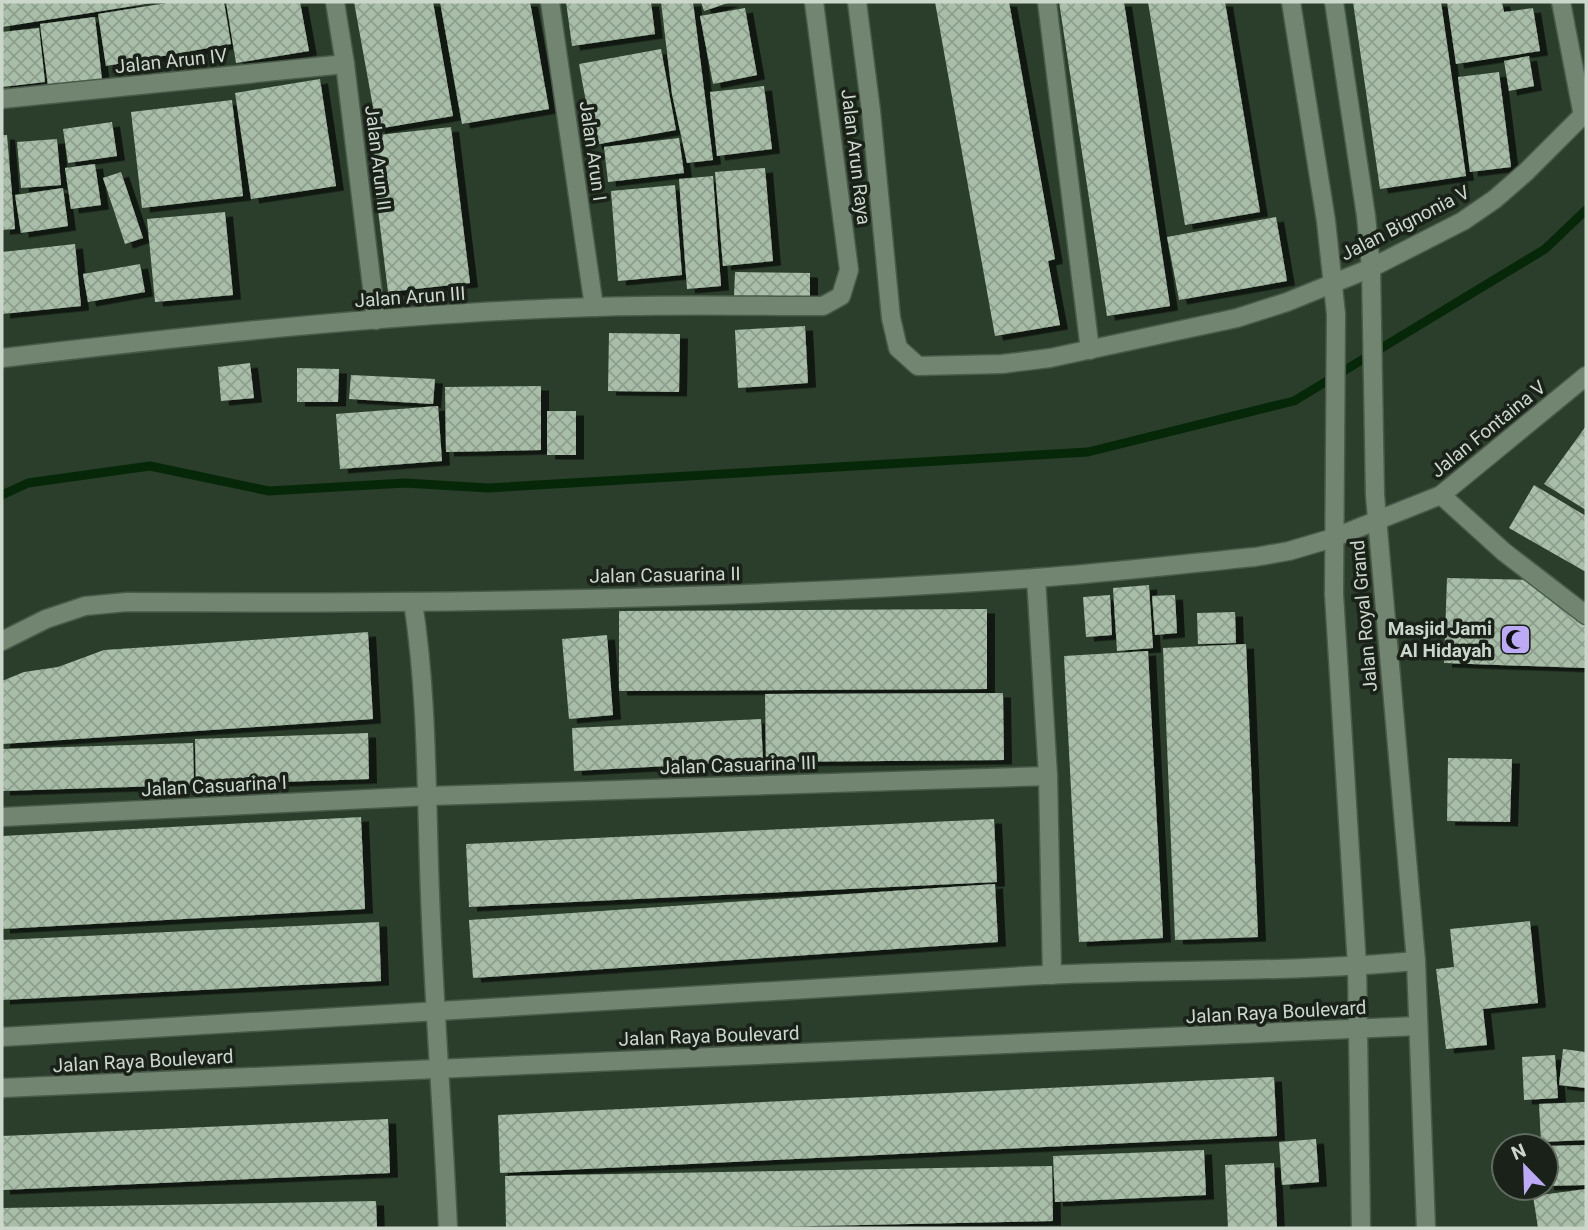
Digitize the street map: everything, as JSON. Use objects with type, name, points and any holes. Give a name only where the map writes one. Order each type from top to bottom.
[{"type":"street","name":"Jalan Arun II","points":[[335,2],[376,320]]},
{"type":"street","name":"Jalan Arun I","points":[[550,2],[594,307]]},
{"type":"street","name":"Jalan Arun Raya","points":[[814,2],[849,270],[841,296],[823,306]]},
{"type":"street","name":"Jalan Bignonia V","points":[[857,2],[872,111],[891,318],[898,348],[918,366],[1002,364],[1050,358],[1237,318],[1333,283],[1371,268],[1480,210],[1526,172],[1584,114]]},
{"type":"street","points":[[1047,2],[1090,349]]},
{"type":"street","name":"Jalan Royal Grand","points":[[1291,2],[1326,221],[1336,314],[1334,594],[1357,966],[1361,1228]]},
{"type":"street","name":"Jalan Royal Grand","points":[[1334,2],[1366,216],[1371,268],[1375,495],[1416,961],[1426,1228]]},
{"type":"street","points":[[1562,2],[1584,114]]},
{"type":"street","name":"Jalan Arun IV","points":[[2,99],[345,64]]},
{"type":"street","name":"Jalan Arun III","points":[[2,358],[189,336],[376,320],[594,307],[823,306]]},
{"type":"street","name":"Jalan Fontaina V","points":[[1333,538],[1441,495],[1586,376]]},
{"type":"street","points":[[1441,495],[1504,552],[1586,614]]},
{"type":"street","name":"Jalan Casuarina II","points":[[2,641],[46,619],[85,606],[127,602],[413,602],[730,595],[1036,578],[1255,557],[1289,551],[1333,538]]},
{"type":"street","points":[[1036,578],[1048,776],[1052,975]]},
{"type":"street","points":[[413,602],[424,697],[430,894],[448,1228]]},
{"type":"street","name":"Jalan Casuarina III","points":[[429,796],[1048,776]]},
{"type":"street","name":"Jalan Casuarina I","points":[[2,817],[429,796]]},
{"type":"street","name":"Jalan Raya Boulevard","points":[[2,1037],[437,1008],[1052,975],[1357,966],[1416,961]]},
{"type":"street","name":"Jalan Raya Boulevard","points":[[2,1088],[1418,1026]]},
{"type":"building","points":[[2,2],[152,2],[152,3],[2,27]]},
{"type":"building","points":[[173,2],[224,2],[231,44],[106,66],[98,14]]},
{"type":"building","points":[[226,2],[300,2],[309,51],[236,63]]},
{"type":"building","points":[[354,2],[433,2],[453,116],[377,129]]},
{"type":"building","points":[[440,2],[530,2],[549,109],[462,124]]},
{"type":"building","points":[[566,2],[651,2],[655,34],[572,46]]},
{"type":"building","points":[[661,2],[693,2],[713,160],[687,163],[672,94]]},
{"type":"building","points":[[701,2],[731,2],[704,11]]},
{"type":"building","points":[[935,2],[1009,2],[1055,259],[1048,261],[1060,325],[995,336]]},
{"type":"building","points":[[1059,2],[1124,2],[1170,306],[1107,316]]},
{"type":"building","points":[[1148,2],[1225,2],[1260,212],[1185,225]]},
{"type":"building","points":[[1353,2],[1441,2],[1466,176],[1380,189]]},
{"type":"building","points":[[1447,2],[1502,2],[1504,12],[1533,8],[1540,51],[1456,64]]},
{"type":"building","points":[[745,8],[757,75],[713,84],[700,16]]},
{"type":"building","points":[[95,17],[102,80],[48,86],[40,24]]},
{"type":"building","points":[[39,28],[45,82],[2,87],[2,32]]},
{"type":"building","points":[[661,49],[676,130],[594,145],[579,64]]},
{"type":"building","points":[[1529,56],[1534,86],[1509,91],[1504,61]]},
{"type":"building","points":[[1499,72],[1511,167],[1470,172],[1458,77]]},
{"type":"building","points":[[320,79],[336,186],[251,199],[235,93]]},
{"type":"building","points":[[764,86],[772,149],[717,156],[710,92]]},
{"type":"building","points":[[232,100],[243,196],[142,208],[131,112]]},
{"type":"building","points":[[112,122],[117,156],[68,163],[63,129]]},
{"type":"building","points":[[451,127],[470,283],[388,292],[369,136]]},
{"type":"building","points":[[2,135],[7,135],[15,229],[2,230]]},
{"type":"building","points":[[679,138],[684,173],[608,182],[604,147]]},
{"type":"building","points":[[57,139],[61,185],[21,188],[17,142]]},
{"type":"building","points":[[95,164],[101,205],[71,209],[65,168]]},
{"type":"building","points":[[765,168],[773,261],[723,266],[715,172]]},
{"type":"building","points":[[121,172],[143,238],[125,244],[103,178]]},
{"type":"building","points":[[713,176],[721,286],[687,289],[679,179]]},
{"type":"building","points":[[675,185],[682,275],[618,281],[611,191]]},
{"type":"building","points":[[63,188],[68,226],[21,233],[15,195]]},
{"type":"building","points":[[225,212],[233,295],[155,302],[147,219]]},
{"type":"building","points":[[1276,217],[1287,281],[1179,300],[1167,237]]},
{"type":"building","points":[[75,244],[81,306],[2,314],[2,252]]},
{"type":"building","points":[[140,264],[145,292],[88,302],[83,274]]},
{"type":"building","points":[[735,272],[810,273],[810,299],[734,297]]},
{"type":"building","points":[[805,326],[808,383],[738,388],[735,330]]},
{"type":"building","points":[[609,333],[680,334],[679,392],[608,391]]},
{"type":"building","points":[[250,363],[254,398],[221,401],[218,367]]},
{"type":"building","points":[[297,368],[339,369],[338,402],[297,402]]},
{"type":"building","points":[[351,375],[435,379],[433,404],[349,399]]},
{"type":"building","points":[[541,386],[541,450],[446,452],[445,387]]},
{"type":"building","points":[[438,406],[442,461],[340,469],[336,414]]},
{"type":"building","points":[[547,411],[576,411],[576,455],[547,455]]},
{"type":"building","points":[[1586,426],[1586,510],[1544,484]]},
{"type":"building","points":[[1534,485],[1586,516],[1586,572],[1509,528]]},
{"type":"building","name":"Masjid Jami Al Hidayah","points":[[1447,578],[1535,580],[1586,615],[1586,668],[1444,663]]},
{"type":"building","points":[[1149,585],[1153,648],[1117,651],[1113,588]]},
{"type":"building","points":[[1110,595],[1112,635],[1086,637],[1083,597]]},
{"type":"building","points":[[1175,595],[1177,633],[1155,635],[1152,596]]},
{"type":"building","points":[[987,609],[987,689],[619,691],[619,611]]},
{"type":"building","points":[[1235,612],[1236,643],[1198,644],[1197,613]]},
{"type":"building","points":[[368,632],[373,719],[2,744],[2,681],[24,672],[58,667],[104,650]]},
{"type":"building","points":[[607,635],[613,715],[569,719],[562,639]]},
{"type":"building","points":[[1246,644],[1258,937],[1175,940],[1163,648]]},
{"type":"building","points":[[1148,651],[1163,938],[1079,942],[1064,656]]},
{"type":"building","points":[[1003,693],[1004,760],[766,762],[765,694]]},
{"type":"building","points":[[761,719],[763,761],[574,771],[572,728]]},
{"type":"building","points":[[368,733],[369,779],[196,785],[195,739]]},
{"type":"building","points":[[193,743],[194,785],[2,791],[2,749]]},
{"type":"building","points":[[1448,758],[1512,759],[1510,822],[1447,821]]},
{"type":"building","points":[[361,817],[365,909],[2,929],[2,836]]},
{"type":"building","points":[[994,819],[997,882],[469,907],[466,844]]},
{"type":"building","points":[[995,884],[998,942],[473,978],[469,920]]},
{"type":"building","points":[[1530,921],[1538,1003],[1483,1009],[1487,1045],[1446,1049],[1436,969],[1454,967],[1450,929]]},
{"type":"building","points":[[379,922],[381,981],[2,1000],[2,940]]},
{"type":"building","points":[[1563,1049],[1586,1052],[1586,1088],[1559,1085]]},
{"type":"building","points":[[1555,1055],[1558,1098],[1524,1100],[1522,1057]]},
{"type":"building","points":[[1274,1077],[1277,1136],[500,1173],[498,1115]]},
{"type":"building","points":[[1586,1102],[1586,1140],[1560,1141],[1560,1132],[1540,1132],[1539,1104]]},
{"type":"building","points":[[388,1119],[390,1173],[2,1190],[2,1136]]},
{"type":"building","points":[[1316,1139],[1319,1182],[1282,1185],[1279,1142]]},
{"type":"building","points":[[1586,1145],[1586,1185],[1560,1186],[1560,1146]]},
{"type":"building","points":[[1204,1150],[1206,1195],[1055,1202],[1053,1156]]},
{"type":"building","points":[[1274,1163],[1277,1228],[1228,1228],[1225,1165]]},
{"type":"building","points":[[1052,1166],[1053,1221],[722,1228],[506,1228],[505,1176]]},
{"type":"building","points":[[1586,1189],[1586,1228],[1538,1228],[1534,1202],[1560,1202],[1560,1192]]},
{"type":"building","points":[[376,1201],[377,1228],[2,1228],[2,1208]]},
{"type":"waterway","points":[[2,495],[28,483],[150,466],[269,491],[405,483],[488,488],[1088,452],[1294,401],[1545,249],[1586,210]]},
{"type":"place","name":"Masjid Jami Al Hidayah","points":[[1515,639]]}]
